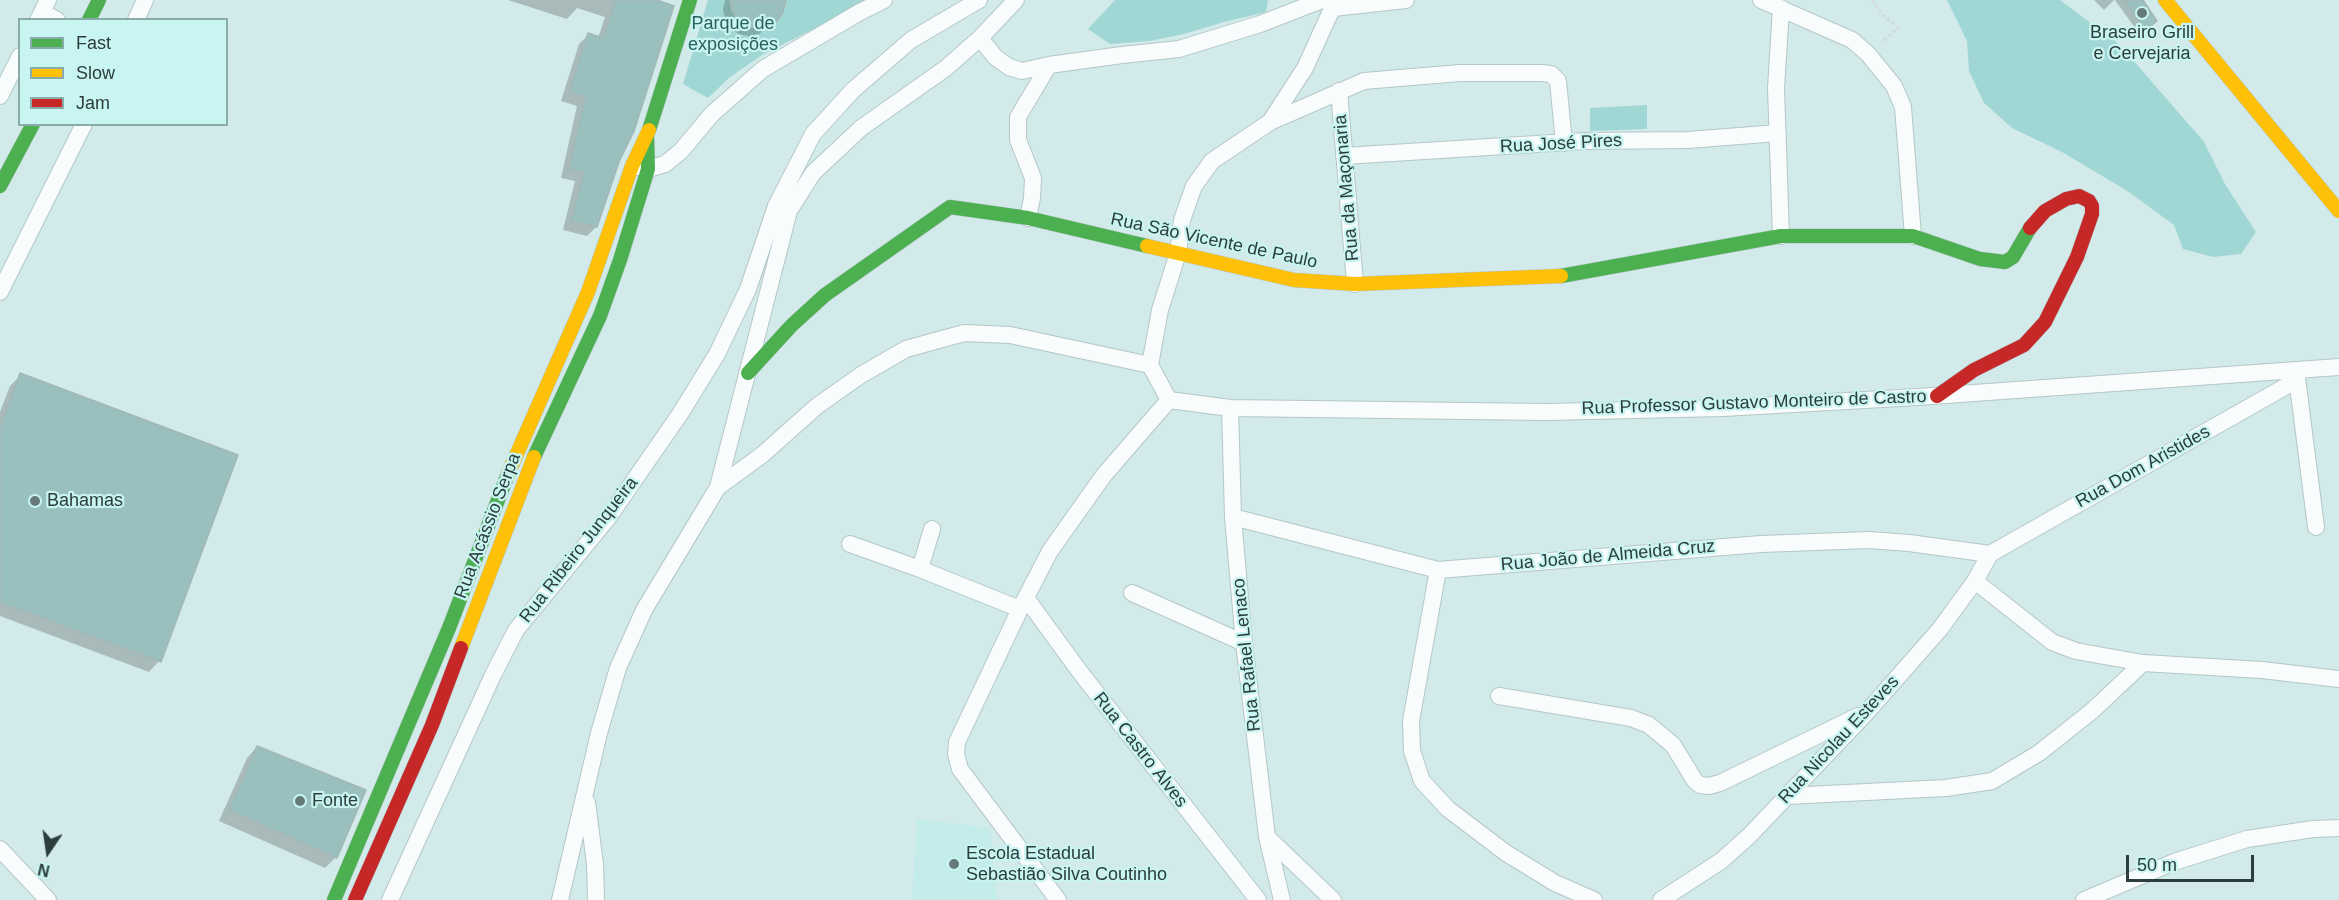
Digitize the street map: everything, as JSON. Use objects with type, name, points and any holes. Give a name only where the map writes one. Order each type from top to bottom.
[{"type":"street","points":[[89,18],[99,0]]},
{"type":"street","points":[[137,18],[146,0]]},
{"type":"street","points":[[690,0],[647,136],[640,167],[665,164],[681,151],[712,114],[764,69],[884,0]]},
{"type":"street","points":[[561,900],[599,733],[618,668],[644,610],[718,487],[748,373],[782,208],[813,134],[853,90],[911,40],[979,0]]},
{"type":"street","points":[[782,208],[813,173],[861,128],[946,68],[980,38],[1016,0]]},
{"type":"street","points":[[980,38],[995,57],[1009,67],[1022,71],[1049,65],[1179,49],[1330,3],[1407,0]]},
{"type":"street","points":[[1761,0],[1852,40],[1868,54],[1894,86],[1903,108],[1913,236]]},
{"type":"street","points":[[2165,0],[2339,210]]},
{"type":"street","points":[[1270,122],[1305,68],[1330,3]]},
{"type":"street","points":[[1781,8],[1776,88],[1781,236]]},
{"type":"street","points":[[0,96],[18,60]]},
{"type":"street","points":[[1028,218],[1033,178],[1018,140],[1018,117],[1049,65]]},
{"type":"street","points":[[1058,900],[960,769],[956,753],[957,742],[1050,551],[1104,474],[1169,400],[1150,365],[1160,310],[1178,253],[1182,220],[1194,186],[1212,161],[1270,122],[1364,81],[1460,73],[1551,74],[1558,81],[1564,143]]},
{"type":"street","name":"Rua da Maçonaria","points":[[1340,91],[1355,284]]},
{"type":"street","points":[[0,186],[32,126]]},
{"type":"street","points":[[0,292],[83,126]]},
{"type":"street","name":"Rua José Pires","points":[[1344,156],[1564,143],[1688,140],[1778,133]]},
{"type":"street","name":"Rua Acássio Serpa","points":[[334,900],[449,628],[517,452],[588,292],[620,205],[640,167]]},
{"type":"street","name":"Rua Acássio Serpa","points":[[356,900],[432,725],[532,462],[600,316],[624,249],[640,167]]},
{"type":"street","name":"Rua São Vicente de Paulo","points":[[748,373],[792,325],[825,295],[850,276],[913,236],[944,210],[960,207],[1028,218],[1294,280],[1355,284],[1563,276],[1781,236],[1913,236],[1980,260],[2005,262],[2013,257],[2029,229],[2045,211],[2066,199],[2079,196],[2088,201],[2092,206],[2092,214],[2077,257],[2045,322],[2024,345],[1974,370],[1937,396]]},
{"type":"street","name":"Rua Ribeiro Junqueira","points":[[390,900],[493,675],[516,630],[608,518],[680,414],[717,354],[748,289],[782,208]]},
{"type":"street","points":[[718,487],[762,455],[826,400],[861,375],[906,349],[964,333],[1010,335],[1150,365]]},
{"type":"street","name":"Rua Professor Gustavo Monteiro de Castro","points":[[1169,400],[1230,408],[1546,412],[1723,408],[2296,375],[2339,367]]},
{"type":"street","points":[[2296,375],[2316,527]]},
{"type":"street","name":"Rua Dom Aristides","points":[[1990,554],[2296,375]]},
{"type":"street","name":"Rua Rafael Lenaco","points":[[1230,408],[1233,517],[1244,643],[1267,837],[1282,900]]},
{"type":"street","points":[[517,452],[532,462]]},
{"type":"street","name":"Rua João de Almeida Cruz","points":[[1233,517],[1438,570],[1761,544],[1869,540],[1990,554]]},
{"type":"street","points":[[920,569],[932,529]]},
{"type":"street","points":[[850,544],[1023,604]]},
{"type":"street","name":"Rua Nicolau Esteves","points":[[1661,900],[1721,861],[1749,836],[1867,712],[1940,629],[1975,582],[1990,554]]},
{"type":"street","points":[[1438,570],[1411,721],[1412,751],[1422,781],[1448,809],[1506,853],[1555,883],[1594,900]]},
{"type":"street","points":[[1975,582],[2052,642],[2076,651],[2143,663],[2262,670],[2339,679]]},
{"type":"street","points":[[1132,593],[1244,643]]},
{"type":"street","name":"Rua Castro Alves","points":[[1023,604],[1080,672],[1258,900]]},
{"type":"street","points":[[449,628],[467,635]]},
{"type":"street","points":[[1787,796],[1946,788],[1992,781],[2039,753],[2066,732],[2143,663]]},
{"type":"street","points":[[1499,696],[1631,718],[1649,725],[1673,745],[1695,781],[1700,785],[1709,786],[1720,783],[1867,712]]},
{"type":"street","points":[[586,793],[595,864],[596,900]]},
{"type":"street","points":[[2084,900],[2174,862],[2247,840],[2313,829],[2339,828]]},
{"type":"street","points":[[1267,837],[1334,900]]},
{"type":"street","points":[[0,849],[48,900]]},
{"type":"path","points":[[1868,54],[1898,28],[1883,15],[1872,0]]},
{"type":"shaded area","name":"Escola Estadual Sebastião Silva Coutinho","points":[[917,819],[990,828],[997,900],[912,900]]},
{"type":"green space","name":"Parque de exposições","points":[[708,0],[871,0],[762,55],[730,77],[708,98],[683,84]]},
{"type":"green space","points":[[1115,0],[1268,0],[1266,12],[1150,41],[1110,44],[1088,29]]},
{"type":"green space","points":[[1947,0],[2060,0],[2119,44],[2204,142],[2225,184],[2256,232],[2241,254],[2213,257],[2183,249],[2174,225],[2129,192],[2062,152],[2012,128],[1984,103],[1969,71],[1967,41]]},
{"type":"green space","points":[[1647,105],[1647,129],[1590,131],[1590,108]]},
{"type":"building","points":[[616,0],[657,0],[674,6],[634,131],[619,162],[597,227],[571,221],[584,172],[569,169],[585,97],[569,92],[588,33],[603,38]]},
{"type":"building","points":[[730,0],[786,0],[783,12],[777,21],[758,29],[738,20],[732,11]]},
{"type":"building","name":"Braseiro Grill e Cervejaria","points":[[2124,0],[2143,0],[2157,21],[2145,31]]},
{"type":"building","points":[[20,373],[238,455],[161,662],[0,602],[0,427]]},
{"type":"building","name":"Fonte","points":[[257,746],[366,790],[337,858],[229,810]]},
{"type":"traffic: fast","points":[[90,18],[99,0]]},
{"type":"traffic: fast","points":[[649,130],[690,0]]},
{"type":"traffic: fast","points":[[0,186],[32,126]]},
{"type":"traffic: fast","points":[[534,457],[600,316],[620,260],[648,169],[647,137]]},
{"type":"traffic: fast","points":[[748,373],[792,325],[825,295],[950,207],[1028,218],[1147,246]]},
{"type":"traffic: fast","points":[[1561,276],[1781,236],[1913,236],[1980,259],[2005,262],[2013,257],[2030,228]]},
{"type":"traffic: fast","points":[[334,900],[449,628],[508,474]]},
{"type":"traffic: slow","points":[[2165,0],[2339,211]]},
{"type":"traffic: slow","points":[[508,474],[588,292],[632,166],[649,130]]},
{"type":"traffic: slow","points":[[1147,246],[1294,280],[1355,284],[1561,276]]},
{"type":"traffic: slow","points":[[461,648],[534,457]]},
{"type":"traffic: jam","points":[[1937,396],[1974,370],[2024,345],[2045,322],[2077,257],[2092,214],[2092,206],[2089,201],[2079,196],[2066,199],[2045,211],[2030,228]]},
{"type":"traffic: jam","points":[[355,900],[432,725],[461,648]]},
{"type":"place","name":"Braseiro Grill e Cervejaria","points":[[2142,13]]},
{"type":"place","name":"Bahamas","points":[[35,501]]},
{"type":"place","name":"Fonte","points":[[300,801]]},
{"type":"place","name":"Escola Estadual Sebastião Silva Coutinho","points":[[954,864]]}]
